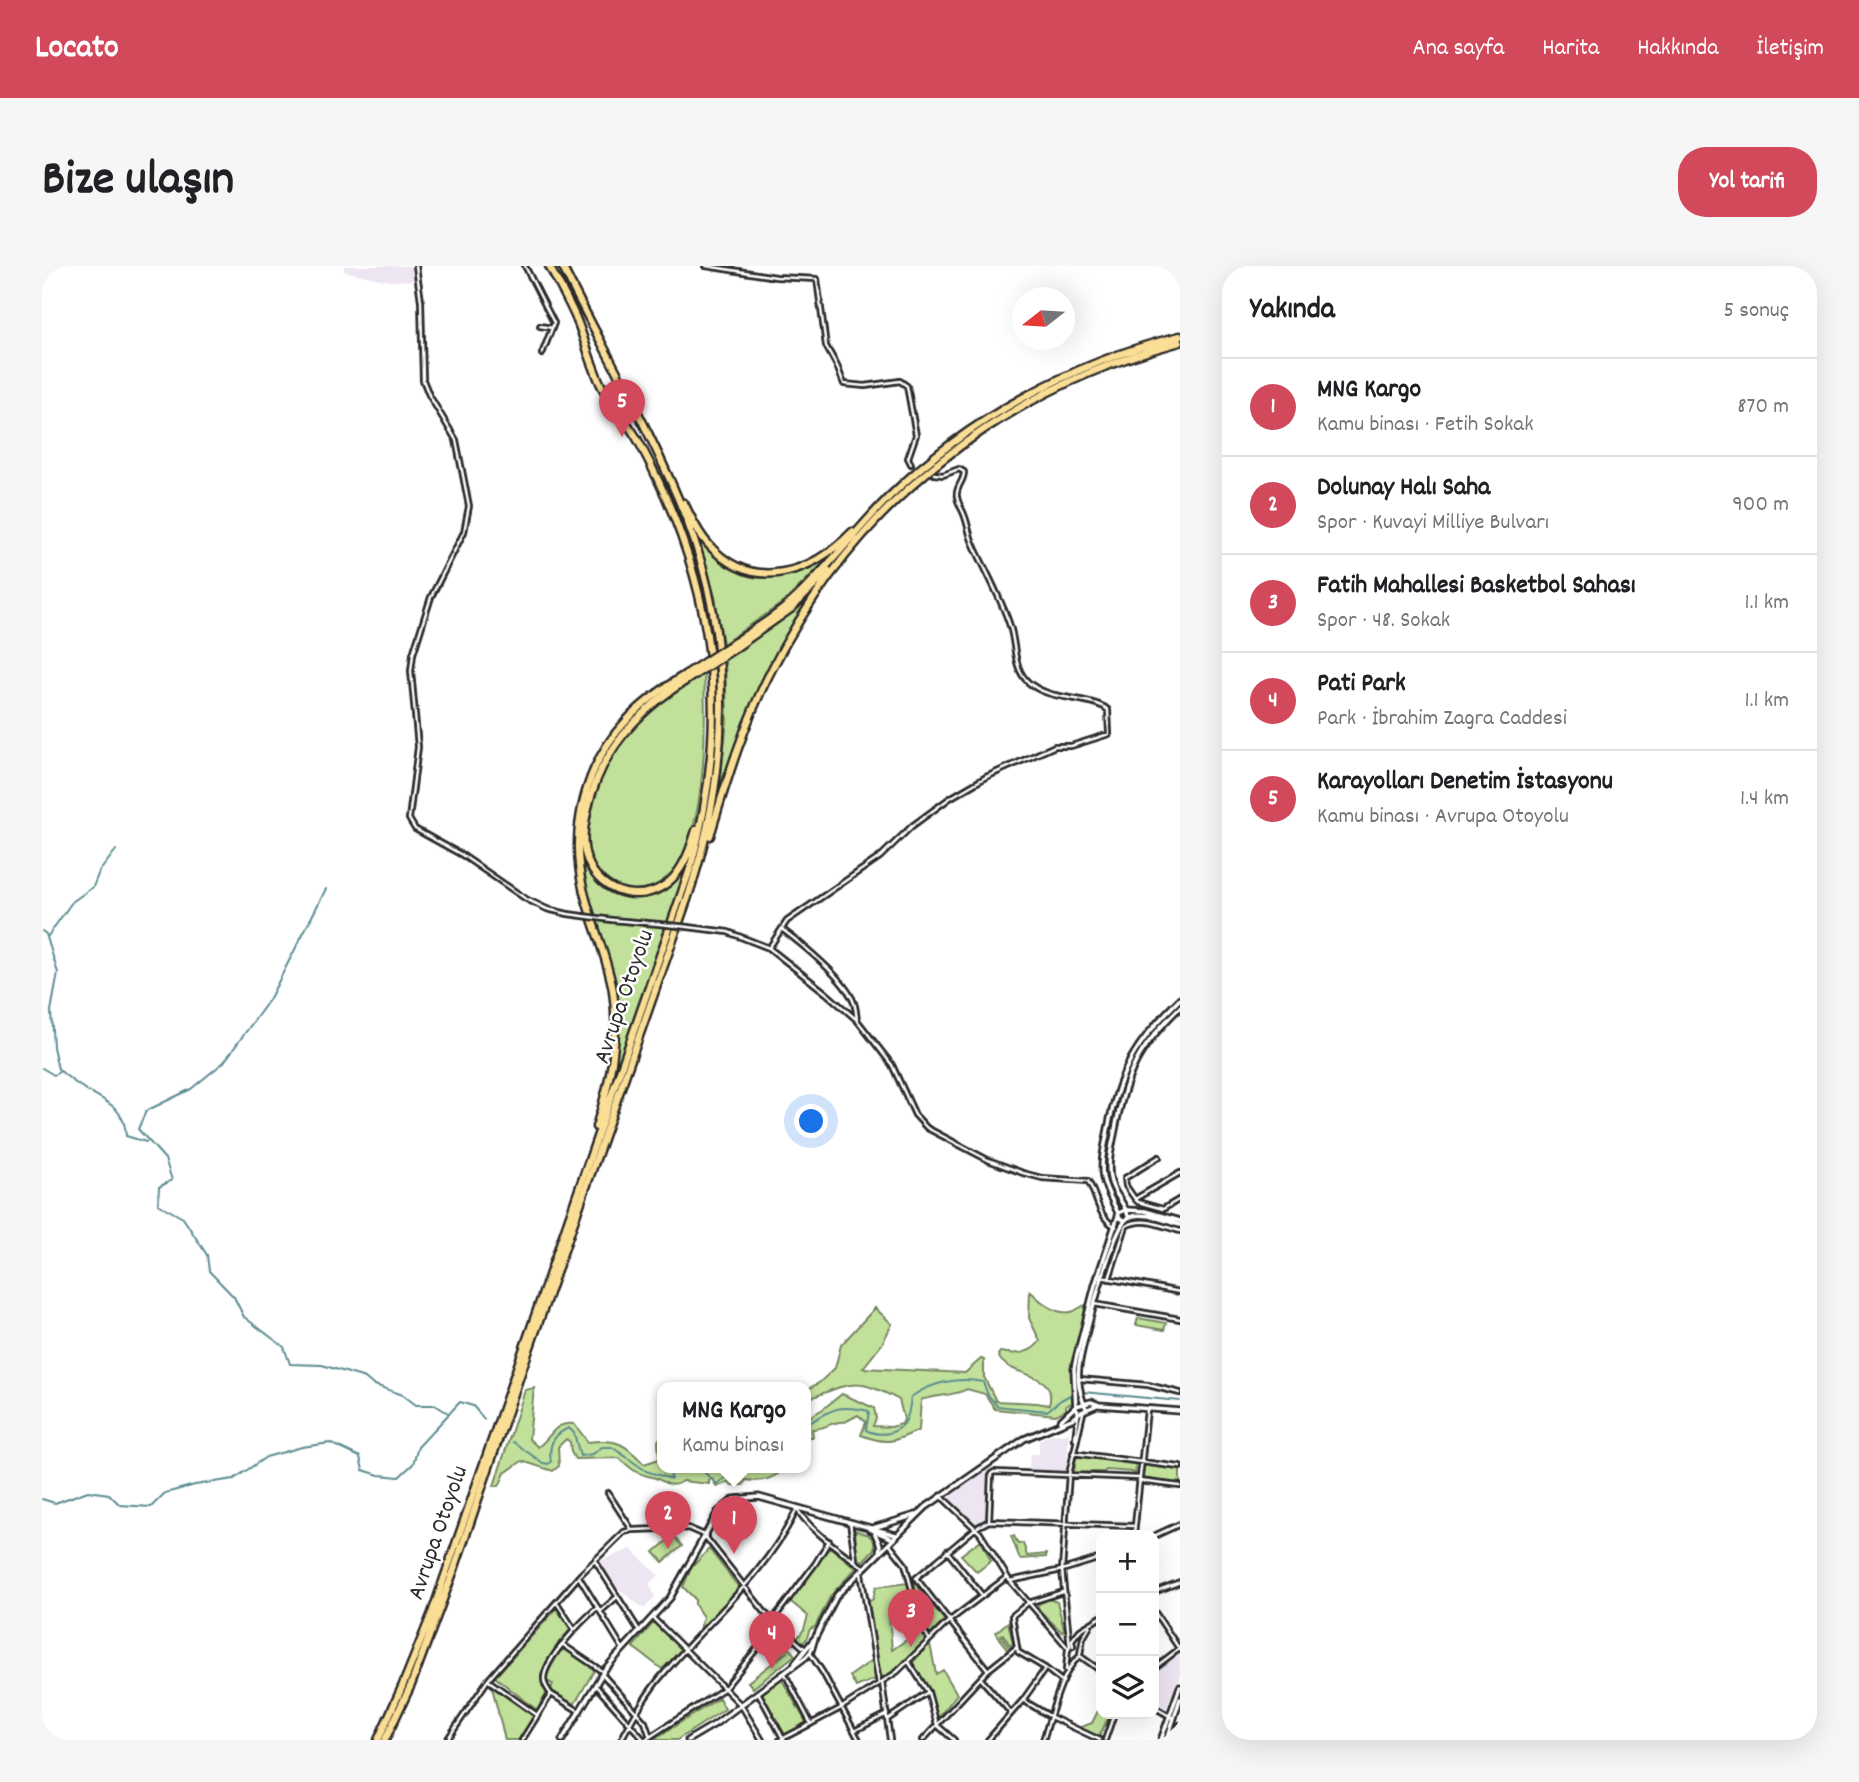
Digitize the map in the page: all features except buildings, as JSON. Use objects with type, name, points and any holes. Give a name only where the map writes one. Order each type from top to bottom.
[{"type":"highway","name":"Avrupa Otoyolu","points":[[378,1740],[432,1613],[690,869],[704,814],[713,753],[714,704],[710,651],[701,599],[684,540],[641,445],[601,384],[578,323],[550,266]]},
{"type":"highway","name":"Avrupa Otoyolu","points":[[385,1740],[411,1685],[454,1570],[695,877],[718,777],[722,720],[721,677],[715,625],[705,577],[688,523],[660,461],[562,266]]},
{"type":"highway","points":[[660,461],[697,529],[711,548],[735,564],[762,573],[793,571],[817,561],[840,544],[874,509],[950,445],[1027,395],[1105,359],[1180,336]]},
{"type":"highway","points":[[588,1163],[610,1080],[615,1027],[608,967],[580,876],[578,833],[583,803],[596,766],[616,733],[650,699],[771,624],[801,600],[885,510],[935,464],[1009,413],[1059,386],[1095,370],[1180,342]]},
{"type":"highway","points":[[733,647],[798,596],[889,498]]},
{"type":"highway","points":[[695,877],[735,758],[772,668],[818,592],[854,545]]},
{"type":"highway","points":[[686,677],[650,705],[626,729],[599,772],[589,803],[584,840],[585,854],[590,866],[602,882],[616,891],[640,894],[656,890],[675,876],[694,840],[713,753]]},
{"type":"main road","points":[[1180,999],[1136,1048],[1117,1092],[1102,1171],[1106,1189],[1119,1214],[1126,1218],[1141,1215],[1180,1223]]},
{"type":"main road","points":[[1083,1409],[1079,1364],[1100,1277],[1128,1213],[1111,1186],[1109,1166],[1122,1095],[1131,1069],[1145,1044],[1180,1007]]},
{"type":"main road","points":[[1059,1423],[1076,1406],[1074,1369],[1119,1214],[1125,1210],[1141,1210],[1180,1223]]},
{"type":"main road","points":[[688,1740],[794,1665],[808,1651],[833,1600],[862,1569],[941,1496],[1024,1439],[1074,1418],[1083,1409],[1099,1405],[1180,1411]]},
{"type":"main road","points":[[1076,1406],[1083,1409]]},
{"type":"main road","points":[[562,1740],[594,1684],[653,1618],[677,1586],[718,1512],[734,1499],[758,1497],[895,1537]]},
{"type":"main road","points":[[871,1530],[918,1515]]},
{"type":"main road","points":[[871,1530],[880,1545],[878,1554]]},
{"type":"main road","points":[[1165,1738],[1180,1687]]},
{"type":"main road","points":[[1165,1738],[1180,1699]]},
{"type":"street","points":[[416,266],[421,301],[422,380],[456,440],[469,506],[464,532],[431,597],[413,654],[411,671],[418,747],[409,822],[415,829],[462,855],[532,902],[547,909],[612,920],[728,932],[769,947],[857,1020],[895,1070],[911,1107],[923,1124],[980,1157],[1023,1173],[1042,1178],[1088,1181],[1101,1214],[1116,1227]]},
{"type":"street","points":[[525,266],[554,323],[542,354]]},
{"type":"street","points":[[705,266],[784,278],[817,279],[826,346],[844,384],[865,386],[900,381],[907,386],[916,435],[908,458],[911,464]]},
{"type":"street","points":[[540,326],[552,328]]},
{"type":"street","points":[[769,947],[787,921],[880,857],[912,826],[965,788],[1055,746],[1071,746],[1109,734],[1108,710],[1104,707],[1042,690],[1024,677],[1018,665],[1006,614],[971,540],[957,497],[957,488],[964,478],[964,472],[959,469],[943,475],[934,474]]},
{"type":"street","points":[[782,930],[802,944],[843,986],[854,1002],[857,1020]]},
{"type":"street","points":[[1159,1157],[1125,1178],[1126,1186],[1138,1202],[1163,1209]]},
{"type":"street","points":[[1135,1199],[1180,1173]]},
{"type":"street","points":[[1161,1216],[1163,1209],[1180,1199]]},
{"type":"street","points":[[1109,1279],[1126,1226],[1135,1220],[1148,1221],[1180,1231]]},
{"type":"street","points":[[1100,1277],[1180,1293]]},
{"type":"street","points":[[1094,1304],[1180,1319]]},
{"type":"street","points":[[1079,1380],[1148,1385],[1180,1393]]},
{"type":"street","points":[[1134,1530],[1147,1408]]},
{"type":"street","points":[[1071,1647],[1062,1570],[1069,1474],[1083,1409]]},
{"type":"street","points":[[1073,1453],[1180,1467]]},
{"type":"street","points":[[989,1521],[991,1474],[994,1472],[1069,1474],[1180,1486]]},
{"type":"street","points":[[608,1493],[632,1530]]},
{"type":"street","points":[[941,1496],[976,1528],[1028,1603],[1071,1647],[1080,1649]]},
{"type":"street","points":[[797,1509],[801,1516],[855,1559],[862,1569],[890,1740]]},
{"type":"street","points":[[621,1740],[636,1712],[664,1673],[744,1587],[780,1541],[797,1509]]},
{"type":"street","points":[[988,1670],[916,1577],[976,1528],[989,1521],[1135,1525]]},
{"type":"street","points":[[850,1522],[855,1559]]},
{"type":"street","points":[[1159,1534],[1180,1524]]},
{"type":"street","points":[[447,1740],[488,1680],[579,1577],[624,1532],[688,1528],[704,1535],[772,1621],[808,1651],[859,1740]]},
{"type":"street","points":[[772,1621],[830,1541]]},
{"type":"street","points":[[889,1544],[905,1564],[922,1627],[930,1640]]},
{"type":"street","points":[[947,1551],[982,1595]]},
{"type":"street","points":[[758,1692],[782,1740],[881,1683],[949,1621],[982,1595],[1009,1579],[1062,1570],[1096,1560]]},
{"type":"street","points":[[595,1561],[640,1632]]},
{"type":"street","points":[[579,1577],[623,1649]]},
{"type":"street","points":[[1159,1590],[1180,1582]]},
{"type":"street","points":[[1063,1592],[1028,1603],[1011,1619],[1018,1652],[1063,1682]]},
{"type":"street","points":[[601,1611],[617,1597]]},
{"type":"street","points":[[557,1603],[574,1629]]},
{"type":"street","points":[[579,1711],[551,1694],[544,1677],[562,1644],[598,1607]]},
{"type":"street","points":[[653,1618],[741,1705],[762,1740]]},
{"type":"street","points":[[1159,1618],[1180,1650],[1159,1665]]},
{"type":"street","points":[[1066,1674],[1067,1654],[1072,1640],[1076,1633],[1096,1621]]},
{"type":"street","points":[[1080,1656],[1084,1634],[1092,1623]]},
{"type":"street","points":[[594,1684],[644,1740],[725,1688],[776,1625]]},
{"type":"street","points":[[562,1644],[602,1673],[645,1722],[650,1737]]},
{"type":"street","points":[[923,1740],[988,1670],[1017,1647]]},
{"type":"street","points":[[1067,1654],[1075,1659]]},
{"type":"street","points":[[1044,1740],[1066,1674],[1075,1659],[1080,1656]]},
{"type":"street","points":[[1080,1656],[1096,1667]]},
{"type":"street","points":[[908,1661],[928,1692],[937,1725],[954,1740]]},
{"type":"street","points":[[988,1740],[1023,1700],[1045,1668]]},
{"type":"street","points":[[783,1672],[811,1724]]},
{"type":"street","points":[[980,1679],[1011,1713]]},
{"type":"street","points":[[488,1680],[537,1715]]},
{"type":"street","points":[[888,1719],[928,1692]]},
{"type":"street","points":[[522,1740],[551,1694]]},
{"type":"street","points":[[1023,1700],[1051,1717],[1104,1740],[1112,1719]]},
{"type":"street","points":[[1159,1710],[1171,1717]]},
{"type":"street","points":[[854,1731],[887,1714]]},
{"type":"street","points":[[1165,1738],[1180,1725]]},
{"type":"street","points":[[1175,1729],[1180,1734]]},
{"type":"shaded area","points":[[344,266],[414,266],[416,280],[389,281],[344,271]]},
{"type":"shaded area","points":[[1069,1433],[1066,1472],[1029,1470],[1030,1454],[1039,1454],[1039,1440],[1052,1434]]},
{"type":"shaded area","points":[[989,1468],[986,1519],[977,1525],[953,1506],[950,1495]]},
{"type":"shaded area","points":[[631,1549],[659,1576],[649,1583],[655,1597],[644,1609],[602,1575],[599,1567],[602,1560]]},
{"type":"shaded area","points":[[1178,1652],[1180,1679],[1165,1710],[1159,1706],[1159,1666]]},
{"type":"green space","points":[[694,529],[733,568],[753,577],[792,574],[826,560],[785,601],[723,644],[715,597]]},
{"type":"green space","points":[[811,593],[813,596],[770,668],[719,793],[727,720],[725,659],[786,616]]},
{"type":"green space","points":[[704,672],[702,777],[692,832],[683,855],[671,874],[661,883],[649,889],[624,890],[602,878],[589,854],[587,823],[595,790],[608,760],[625,734],[662,700]]},
{"type":"green space","points":[[582,854],[597,883],[614,894],[635,898],[655,895],[664,890],[690,858],[613,1079],[617,1047],[615,982],[587,892]]},
{"type":"green space","points":[[1030,1291],[1043,1303],[1059,1311],[1071,1312],[1086,1305],[1071,1368],[1075,1401],[1066,1406],[1066,1410],[1056,1415],[995,1409],[985,1394],[967,1389],[921,1400],[919,1430],[897,1439],[884,1441],[861,1435],[866,1422],[858,1415],[845,1422],[812,1429],[811,1437],[811,1416],[842,1394],[874,1408],[876,1418],[873,1426],[891,1427],[902,1424],[904,1419],[899,1400],[873,1387],[843,1386],[811,1398],[811,1387],[835,1368],[841,1345],[875,1308],[892,1324],[882,1344],[863,1368],[965,1373],[981,1359],[984,1360],[984,1377],[996,1401],[1049,1405],[1047,1385],[1011,1368],[1003,1363],[998,1355],[1000,1352],[1027,1351],[1040,1341],[1029,1318]]},
{"type":"green space","points":[[1138,1318],[1166,1323],[1164,1330],[1136,1325]]},
{"type":"green space","points":[[534,1388],[529,1439],[538,1447],[558,1427],[574,1424],[588,1442],[606,1441],[620,1444],[644,1464],[657,1460],[657,1473],[780,1473],[768,1479],[746,1480],[743,1485],[731,1485],[728,1482],[717,1487],[712,1479],[709,1484],[683,1481],[674,1485],[637,1472],[619,1458],[575,1459],[570,1442],[566,1439],[558,1447],[559,1466],[553,1471],[522,1461],[505,1473],[499,1486],[494,1486],[525,1390]]},
{"type":"green space","points":[[1076,1456],[1136,1463],[1135,1475],[1132,1472],[1106,1470],[1074,1472]]},
{"type":"green space","points":[[1143,1465],[1180,1470],[1180,1484],[1142,1478]]},
{"type":"green space","points":[[855,1530],[869,1535],[874,1541],[874,1549],[863,1561],[857,1559]]},
{"type":"green space","points":[[673,1536],[682,1546],[663,1562],[654,1552]]},
{"type":"green space","points":[[1011,1536],[1014,1536],[1018,1544],[1023,1543],[1027,1556],[1046,1554],[1046,1557],[1020,1559]]},
{"type":"green space","points":[[981,1540],[991,1561],[977,1572],[961,1555]]},
{"type":"green space","points":[[830,1547],[856,1568],[831,1595],[815,1627],[810,1629],[802,1643],[797,1639],[808,1616],[790,1601]]},
{"type":"green space","points":[[709,1549],[740,1589],[702,1630],[700,1627],[703,1617],[695,1605],[695,1599],[683,1587],[691,1568]]},
{"type":"green space","points":[[913,1580],[944,1620],[930,1636],[921,1621]]},
{"type":"green space","points":[[908,1583],[911,1598],[889,1615],[892,1650],[918,1632],[923,1632],[928,1641],[899,1669],[885,1678],[881,1675],[868,1602],[873,1599],[876,1587]]},
{"type":"green space","points":[[1049,1599],[1057,1602],[1064,1629],[1062,1632],[1037,1605]]},
{"type":"green space","points":[[557,1608],[571,1629],[559,1642],[541,1676],[546,1694],[537,1710],[495,1677]]},
{"type":"green space","points":[[654,1622],[684,1649],[662,1669],[633,1647]]},
{"type":"green space","points":[[1008,1622],[1013,1643],[1011,1647],[1003,1634],[1001,1635],[1009,1648],[1007,1650],[996,1632]]},
{"type":"green space","points":[[776,1633],[795,1655],[753,1688],[748,1682],[788,1651],[773,1661],[770,1640]]},
{"type":"green space","points":[[930,1644],[936,1674],[943,1670],[957,1694],[938,1718],[929,1692],[912,1663]]},
{"type":"green space","points":[[566,1650],[595,1669],[574,1705],[550,1691],[553,1684],[546,1681],[546,1676],[560,1651]]},
{"type":"green space","points":[[874,1659],[878,1678],[856,1687],[850,1676]]},
{"type":"green space","points":[[781,1678],[806,1722],[785,1735],[761,1695]]},
{"type":"green space","points":[[494,1685],[534,1715],[519,1740],[505,1740],[492,1687]]},
{"type":"green space","points":[[719,1698],[725,1709],[677,1740],[653,1740]]},
{"type":"green space","points":[[1096,1715],[1096,1719],[1108,1719],[1099,1737],[1079,1728],[1092,1723]]},
{"type":"waterway","points":[[48,936],[72,902],[93,887],[99,872],[116,850]]},
{"type":"waterway","points":[[326,889],[269,1000],[224,1062],[191,1089],[146,1111],[138,1129],[165,1159],[172,1180],[159,1187],[158,1204],[183,1218],[207,1255],[209,1271],[234,1297],[244,1317],[284,1347],[290,1364],[322,1365],[365,1378],[372,1384],[403,1395],[416,1405],[435,1405],[448,1413]]},
{"type":"waterway","points":[[42,931],[46,934],[58,973],[51,1011],[53,1047],[58,1069],[111,1105],[122,1117],[126,1136],[146,1142]]},
{"type":"waterway","points":[[42,1068],[54,1075],[59,1072]]},
{"type":"waterway","points":[[811,1422],[836,1409],[850,1408],[869,1411],[866,1430],[877,1434],[889,1433],[904,1424],[911,1397],[936,1384],[955,1381],[983,1382],[988,1395],[997,1406],[1047,1411],[1072,1394]]},
{"type":"waterway","points":[[1083,1392],[1180,1401]]},
{"type":"waterway","points":[[42,1499],[55,1503],[88,1491],[109,1494],[120,1505],[151,1507],[165,1493],[234,1479],[266,1457],[330,1443],[360,1457],[363,1470],[399,1477],[413,1464],[418,1447],[460,1402],[473,1406],[484,1419]]},
{"type":"waterway","points":[[513,1442],[548,1464],[551,1462],[553,1441],[569,1428],[574,1433],[580,1456],[593,1454],[602,1447],[612,1447],[646,1471],[671,1479],[671,1473]]},
{"type":"waterway","points":[[705,1473],[717,1484],[729,1473]]},
{"type":"place","name":"Karayolları Denetim İstasyonu","points":[[622,437]]},
{"type":"place","name":"Dolunay Halı Saha","points":[[668,1549]]},
{"type":"place","name":"MNG Kargo","points":[[734,1554]]},
{"type":"place","name":"Fatih Mahallesi Basketbol Sahası","points":[[911,1647]]},
{"type":"place","name":"Pati Park","points":[[772,1669]]}]
